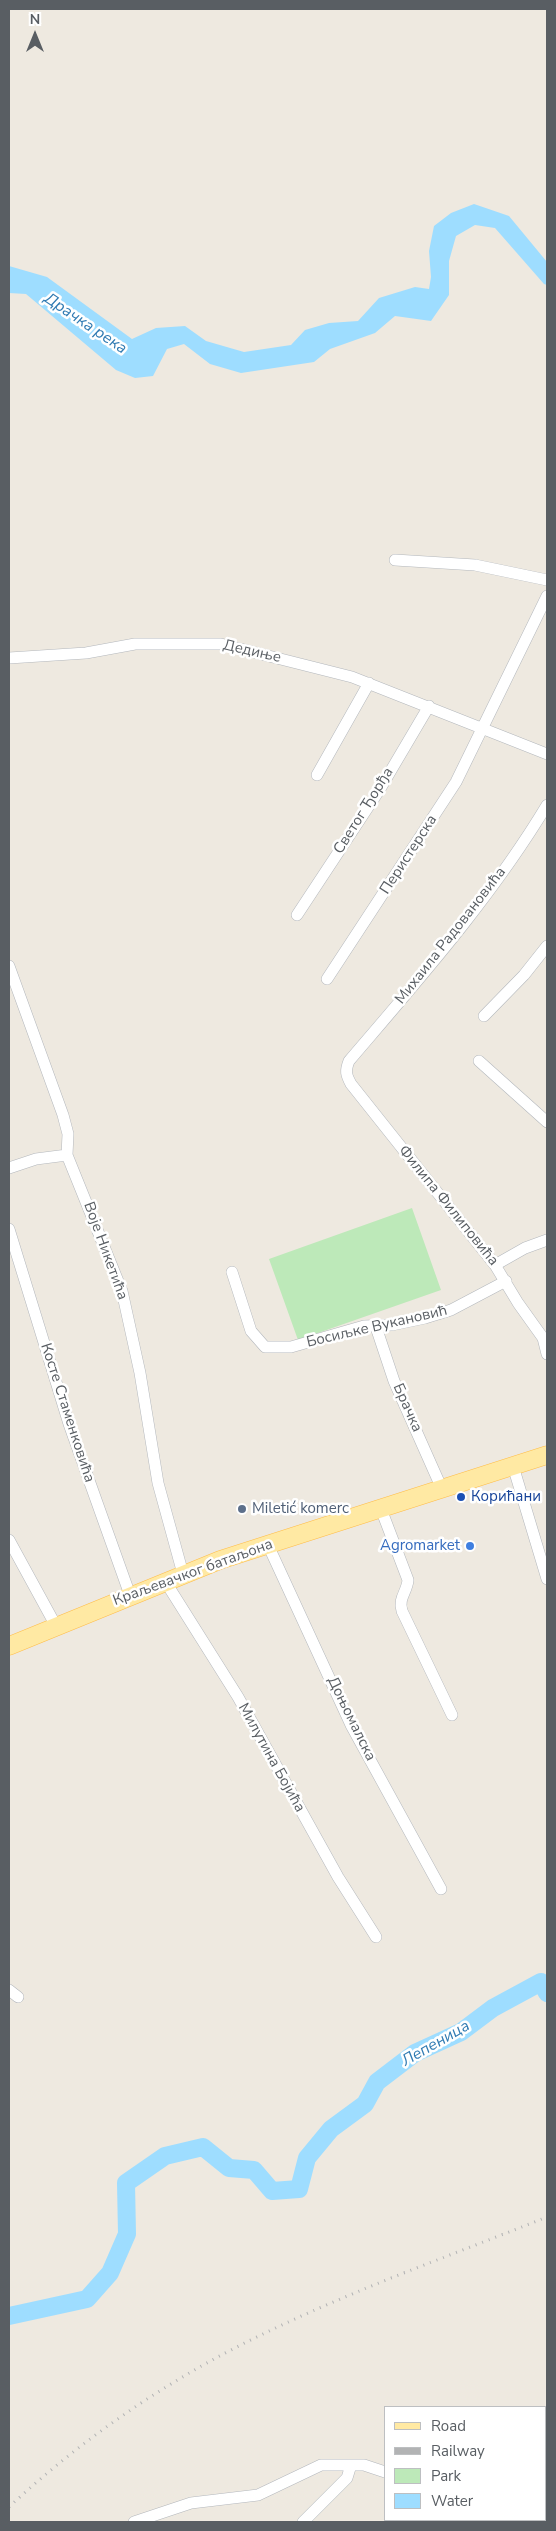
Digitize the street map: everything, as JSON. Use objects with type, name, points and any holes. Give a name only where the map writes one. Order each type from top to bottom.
[{"type":"main road","name":"Краљевачког батаљона","points":[[9,1646],[164,1581],[268,1544],[547,1455]]},
{"type":"street","points":[[395,560],[475,565],[547,580]]},
{"type":"street","points":[[484,728],[487,716],[547,596]]},
{"type":"street","name":"Дедиње","points":[[9,658],[86,653],[135,644],[221,644],[352,677],[547,754]]},
{"type":"street","points":[[317,775],[369,683]]},
{"type":"street","name":"Светог Ђорђа","points":[[297,915],[380,789],[428,706]]},
{"type":"street","name":"Перистерска","points":[[327,979],[456,782],[484,728]]},
{"type":"street","name":"Михаила Радовановића","points":[[349,1061],[425,972],[487,894],[547,805]]},
{"type":"street","points":[[484,1016],[524,975],[547,946]]},
{"type":"street","name":"Воје Никетића","points":[[9,966],[63,1115],[68,1134],[67,1155],[122,1291],[140,1372],[158,1483],[184,1574]]},
{"type":"street","points":[[479,1060],[547,1122]]},
{"type":"street","name":"Филипа Филиповића","points":[[349,1061],[346,1075],[351,1084],[495,1265],[518,1303],[545,1337],[547,1354]]},
{"type":"street","points":[[9,1168],[36,1159],[67,1155]]},
{"type":"street","name":"Косте Стаменковића","points":[[9,1228],[69,1424],[130,1595]]},
{"type":"street","points":[[495,1265],[525,1248],[547,1240]]},
{"type":"street","name":"Босиљке Вукановић","points":[[232,1272],[251,1331],[265,1347],[291,1347],[364,1326],[376,1327],[425,1318],[451,1310],[506,1281]]},
{"type":"street","name":"Брачка","points":[[376,1327],[394,1381],[442,1489]]},
{"type":"street","points":[[513,1466],[537,1552],[547,1579]]},
{"type":"street","points":[[381,1508],[408,1580],[406,1590],[401,1598],[402,1611],[452,1715]]},
{"type":"street","points":[[9,1540],[56,1626]]},
{"type":"street","name":"Доњомалска","points":[[268,1544],[351,1725],[441,1889]]},
{"type":"street","name":"Милутина Бојића","points":[[164,1581],[238,1697],[338,1877],[376,1937]]},
{"type":"street","points":[[134,2522],[191,2503],[258,2495],[321,2464],[364,2464],[384,2472]]},
{"type":"street","points":[[303,2522],[347,2478],[351,2464]]},
{"type":"green space","points":[[412,1208],[441,1290],[298,1340],[269,1259]]},
{"type":"green space","points":[[547,2467],[547,2522],[391,2522],[546,2521]]},
{"type":"water","name":"Драчка река","points":[[474,204],[509,216],[547,262],[547,285],[544,284],[495,228],[475,225],[456,236],[449,261],[449,295],[431,321],[395,316],[375,333],[330,349],[314,362],[241,373],[210,364],[184,344],[167,349],[153,376],[135,378],[116,370],[26,294],[9,293],[9,266],[47,277],[132,339],[156,328],[185,326],[206,341],[244,352],[291,345],[305,330],[329,323],[358,321],[379,298],[415,287],[429,289],[431,277],[429,251],[434,226],[451,213]]},
{"type":"waterway","name":"Лепеница","points":[[9,2316],[87,2299],[110,2273],[127,2234],[126,2183],[165,2156],[203,2147],[229,2168],[254,2170],[272,2191],[299,2189],[307,2158],[331,2129],[365,2104],[377,2082],[415,2053],[461,2032],[493,2008],[541,1982],[547,1993]]},
{"type":"railway","points":[[9,2507],[97,2434],[160,2391],[227,2352],[331,2303],[547,2217]]},
{"type":"place","name":"Корићани","points":[[461,1497]]},
{"type":"place","name":"Miletić komerc","points":[[242,1509]]},
{"type":"place","name":"Agromarket","points":[[470,1546]]}]
